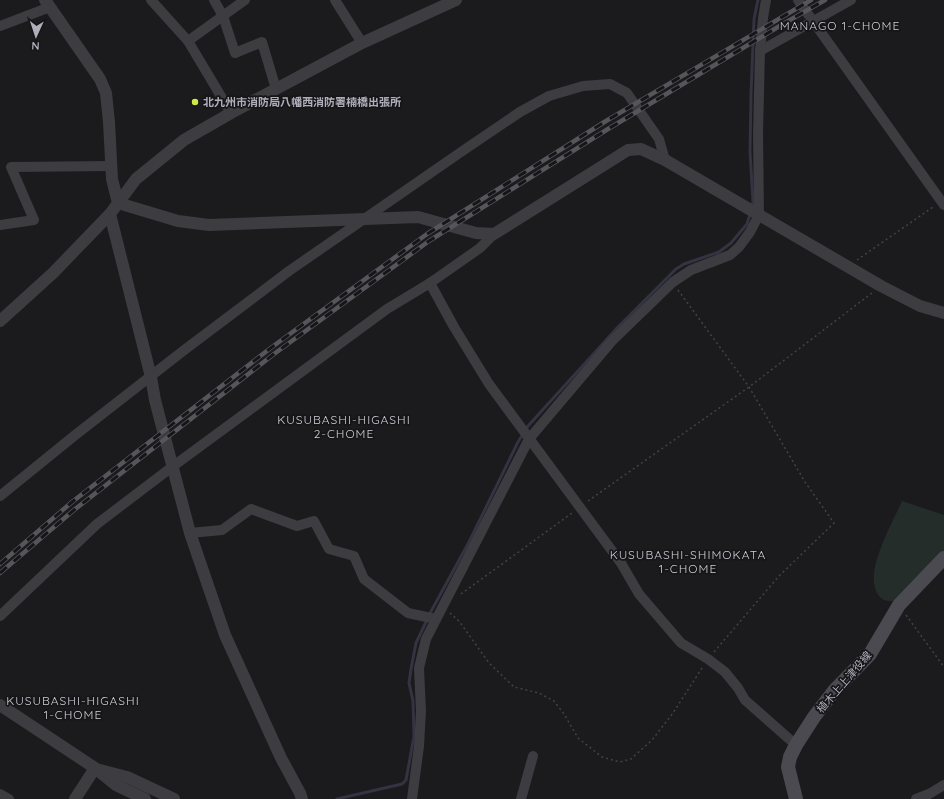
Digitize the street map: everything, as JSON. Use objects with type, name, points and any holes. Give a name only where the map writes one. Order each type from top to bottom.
[{"type":"main road","name":"植木上上津役線","points":[[796,799],[788,767],[790,757],[796,745],[814,717],[834,691],[870,654],[898,605],[944,558]]},
{"type":"street","points":[[151,0],[188,41],[231,113]]},
{"type":"street","points":[[214,0],[223,16],[235,53],[262,42],[276,89]]},
{"type":"street","points":[[188,41],[245,0]]},
{"type":"street","points":[[335,0],[362,43]]},
{"type":"street","points":[[0,321],[53,273],[110,214],[136,179],[184,140],[231,113],[362,43],[456,0]]},
{"type":"street","points":[[412,799],[420,732],[421,711],[419,668],[426,639],[528,439],[612,341],[673,282],[691,270],[730,255],[739,247],[750,232],[759,215],[758,134],[760,51],[766,0]]},
{"type":"street","points":[[798,0],[943,203]]},
{"type":"street","points":[[760,51],[851,0]]},
{"type":"street","points":[[0,26],[48,4],[100,79],[106,93],[112,179],[118,203]]},
{"type":"street","points":[[0,496],[182,351],[289,271],[520,112],[550,96],[583,86],[610,84],[627,93],[659,139],[665,160]]},
{"type":"street","points":[[0,616],[97,524],[172,466],[387,309],[430,283],[480,248],[494,234],[628,150],[641,149],[665,160],[881,286],[920,306],[944,313]]},
{"type":"street","points":[[0,225],[34,220],[11,167],[112,166]]},
{"type":"street","points":[[118,203],[178,221],[210,225],[418,217],[476,233],[494,234]]},
{"type":"street","points":[[110,214],[151,377],[155,400],[190,533],[225,634],[280,758],[302,799]]},
{"type":"street","points":[[430,283],[454,327],[489,384],[528,439],[621,563],[639,594],[682,643],[726,672],[745,700],[796,745]]},
{"type":"street","points":[[190,533],[222,530],[251,509],[297,526],[314,521],[329,549],[354,556],[364,579],[408,613],[436,619]]},
{"type":"street","points":[[0,705],[95,768],[116,785],[145,799]]},
{"type":"street","points":[[521,799],[533,756]]},
{"type":"street","points":[[74,799],[95,768]]},
{"type":"street","points":[[95,768],[127,777],[174,799]]},
{"type":"street","points":[[916,799],[929,794],[944,785]]},
{"type":"street","points":[[0,794],[9,799]]},
{"type":"path","points":[[848,267],[896,231],[943,203]]},
{"type":"path","points":[[442,607],[459,621],[489,663],[514,687],[539,693],[554,702],[564,714],[578,738],[602,757],[620,762],[631,759],[652,740],[673,713],[708,659],[779,576],[834,523],[805,482],[749,387],[673,282]]},
{"type":"path","points":[[459,595],[749,387],[881,286]]},
{"type":"path","points":[[898,605],[944,667]]},
{"type":"shaded area","points":[[902,501],[944,515],[944,551],[898,599],[888,601],[882,599],[876,590],[874,583],[875,565],[881,547]]},
{"type":"waterway","points":[[752,206],[750,152],[751,94],[754,19],[758,0]]},
{"type":"waterway","points":[[429,615],[469,542],[518,442],[528,426],[617,328],[676,269],[684,264],[719,252],[731,243],[747,224],[750,214]]},
{"type":"waterway","points":[[337,799],[402,784],[406,780],[414,736],[413,701],[409,683],[416,643],[427,620]]},
{"type":"railway","points":[[0,564],[72,502],[272,347],[427,234],[606,121],[811,0]]},
{"type":"railway","points":[[0,573],[74,510],[274,354],[429,241],[608,129],[825,0]]},
{"type":"place","name":"北九州市消防局八幡西消防署楠橋出張所","points":[[195,102]]},
{"type":"district","name":"MANAGO 1-CHOME","points":[[840,26]]},
{"type":"district","name":"KUSUBASHI-HIGASHI 2-CHOME","points":[[344,427]]},
{"type":"district","name":"KUSUBASHI-SHIMOKATA 1-CHOME","points":[[688,562]]},
{"type":"district","name":"KUSUBASHI-HIGASHI 1-CHOME","points":[[73,708]]}]
